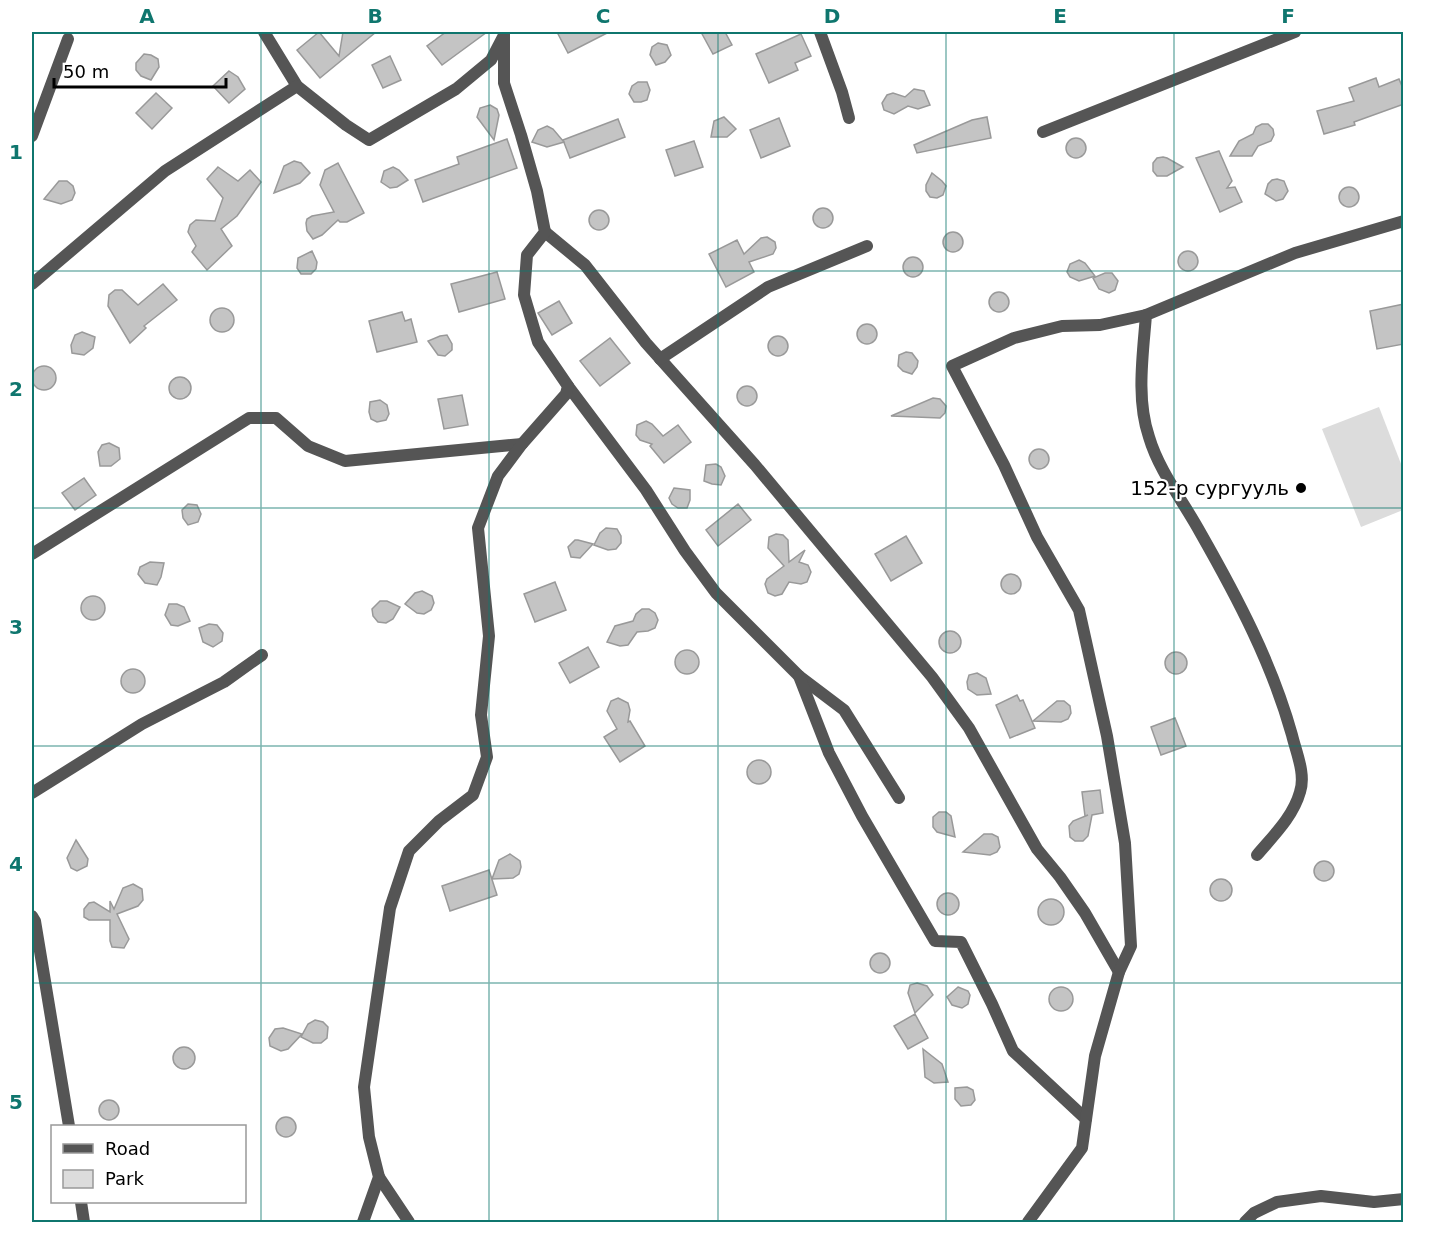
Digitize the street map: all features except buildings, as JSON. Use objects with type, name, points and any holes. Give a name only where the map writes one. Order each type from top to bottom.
[{"type":"street","points":[[264,32],[297,86],[346,125],[369,140],[456,89],[491,60],[505,33]]},
{"type":"street","points":[[820,32],[849,118]]},
{"type":"street","points":[[1043,132],[1295,32]]},
{"type":"street","points":[[505,33],[504,83],[524,146],[545,232],[585,265],[660,359],[755,465],[932,677],[969,728],[1036,849],[1060,877],[1085,913],[1119,972]]},
{"type":"street","points":[[32,136],[69,39]]},
{"type":"street","points":[[32,284],[165,171],[297,86]]},
{"type":"street","points":[[1028,1222],[1082,1148],[1095,1056],[1119,972],[1131,946],[1125,843],[1107,736],[1079,610],[1037,537],[1004,465],[952,366],[1014,338],[1062,326],[1100,325],[1146,315],[1295,253],[1404,221]]},
{"type":"street","points":[[545,232],[527,255],[524,296],[538,342],[646,490],[685,551],[716,593],[799,676],[844,710],[899,798]]},
{"type":"street","points":[[660,359],[768,287],[867,246]]},
{"type":"street","points":[[1146,315],[1143,394],[1148,436],[1162,468],[1207,544],[1268,662],[1284,708],[1302,776],[1301,791],[1288,817],[1257,855]]},
{"type":"street","points":[[409,1222],[379,1177],[369,1137],[364,1087],[390,908],[410,851],[439,821],[473,795],[487,757],[481,715],[489,636],[478,528],[498,476],[522,444],[566,394],[568,386]]},
{"type":"street","points":[[32,554],[249,418],[276,418],[308,446],[345,461],[522,444]]},
{"type":"street","points":[[32,793],[142,724],[224,682],[262,655]]},
{"type":"street","points":[[799,676],[829,753],[862,816],[935,941],[961,942],[1013,1051],[1086,1119]]},
{"type":"street","points":[[32,916],[35,921],[69,1125]]},
{"type":"street","points":[[363,1222],[379,1177]]},
{"type":"street","points":[[1245,1222],[1254,1213],[1277,1202],[1321,1196],[1374,1202],[1404,1199]]},
{"type":"street","points":[[81,1203],[84,1222]]},
{"type":"green space","points":[[1379,407],[1403,469],[1403,510],[1361,527],[1322,429]]},
{"type":"place","name":"152-р сургууль","points":[[1301,488]]}]
